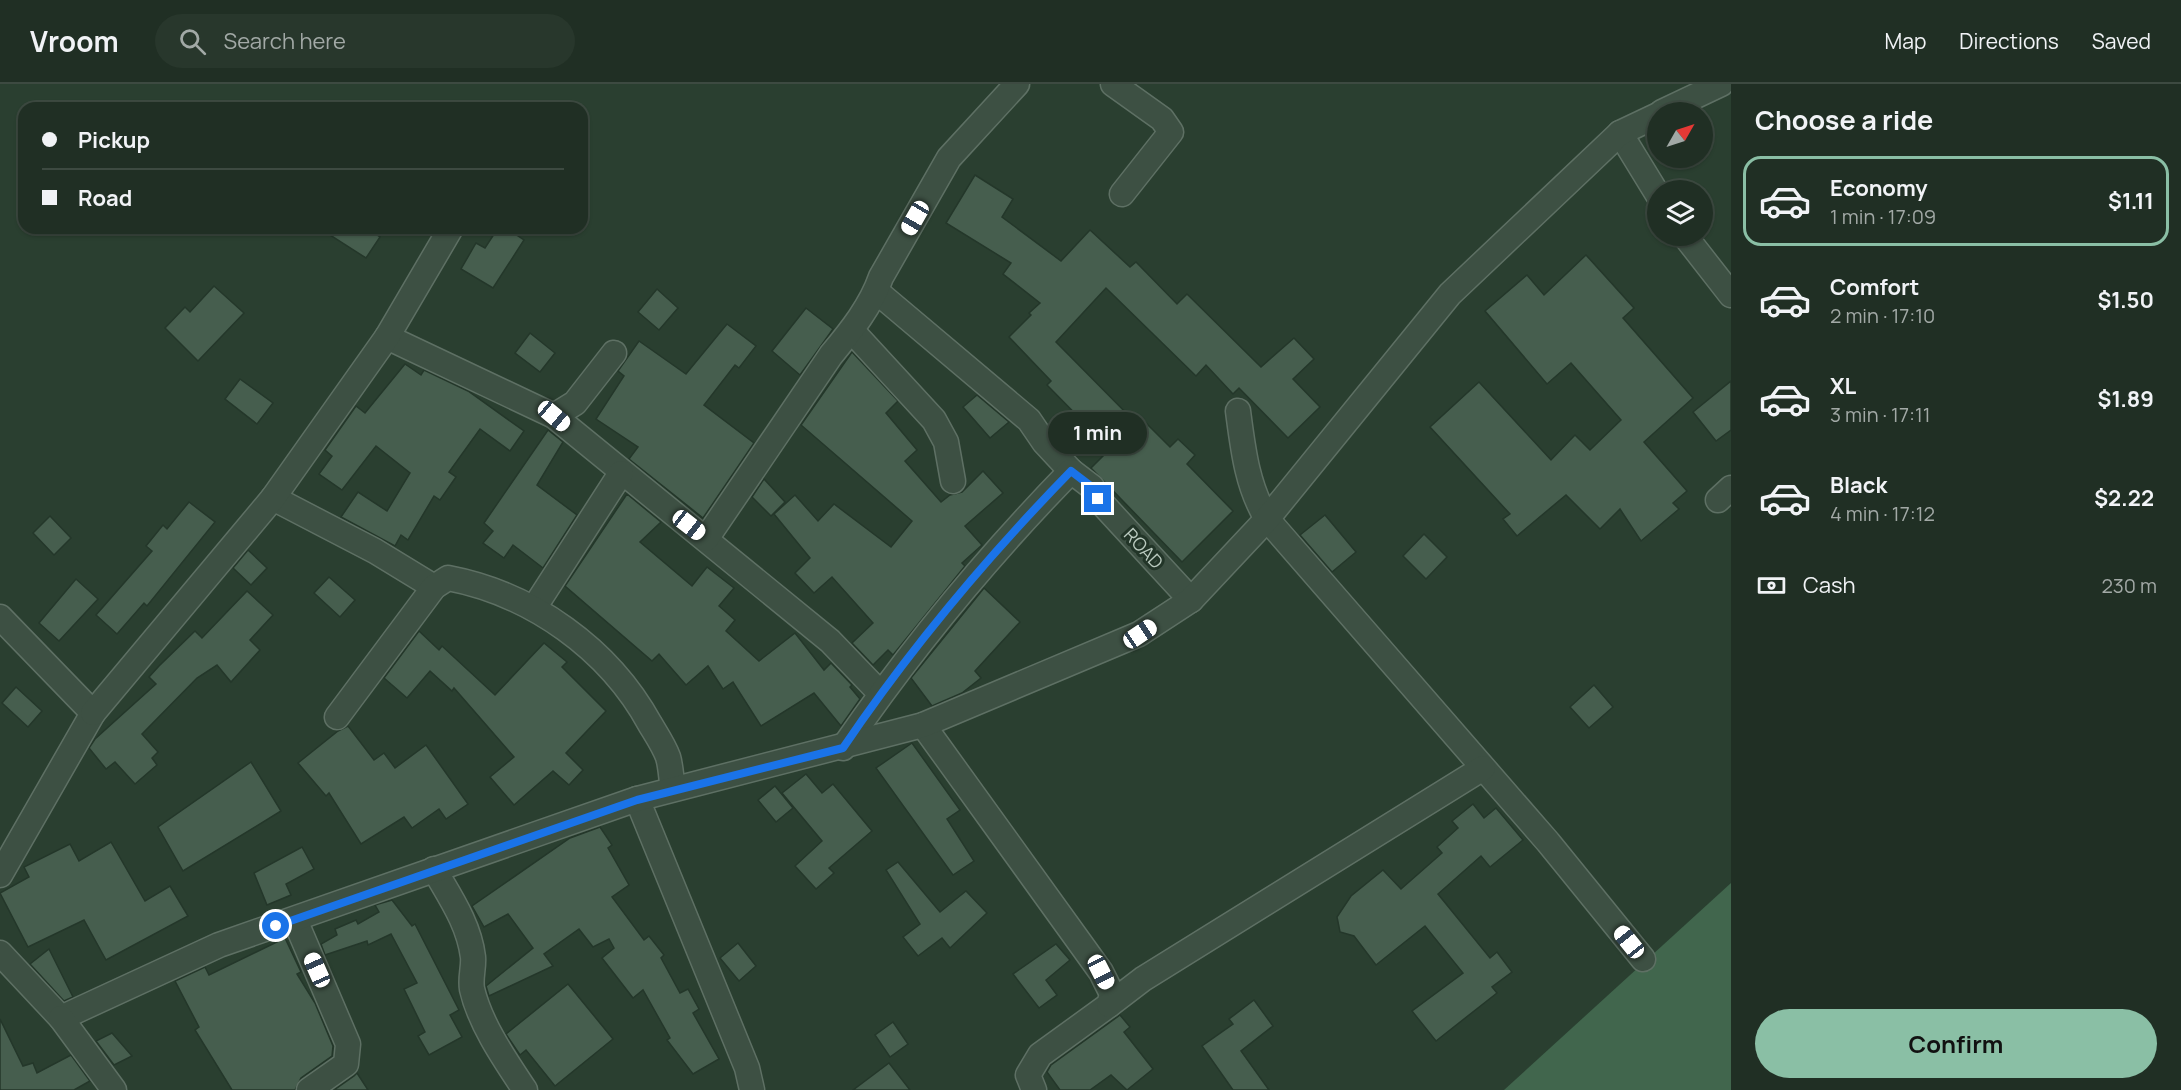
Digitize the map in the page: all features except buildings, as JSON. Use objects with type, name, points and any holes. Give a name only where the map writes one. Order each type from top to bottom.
[{"type":"street","points":[[706,539],[831,355],[852,331],[949,158],[1017,84]]},
{"type":"street","points":[[1113,84],[1162,119],[1171,132],[1122,194]]},
{"type":"street","points":[[1683,102],[1721,84]]},
{"type":"street","points":[[61,1018],[219,945],[637,800],[673,789],[843,748],[923,725],[1140,634],[1191,600],[1267,519],[1450,294],[1620,133],[1647,120]]},
{"type":"street","points":[[1620,133],[1649,180]]},
{"type":"street","points":[[0,875],[93,713],[273,498],[387,337],[447,234]]},
{"type":"street","points":[[1693,246],[1731,295]]},
{"type":"street","name":"ROAD","points":[[876,291],[1029,420],[1044,442],[1071,471],[1092,487],[1098,499],[1191,600]]},
{"type":"street","points":[[852,331],[934,420],[946,442],[953,481]]},
{"type":"street","points":[[387,337],[554,416],[830,641],[880,693]]},
{"type":"street","points":[[554,416],[574,403],[614,353]]},
{"type":"street","points":[[1239,411],[1243,455],[1256,500],[1267,519],[1548,842],[1643,959]]},
{"type":"street","points":[[843,748],[880,693],[999,545],[1071,471]]},
{"type":"street","points":[[534,608],[621,472]]},
{"type":"street","points":[[273,498],[375,550],[434,587]]},
{"type":"street","points":[[337,717],[434,587],[448,578],[475,583],[534,608],[593,649],[640,706],[667,756],[673,789]]},
{"type":"street","points":[[0,617],[93,713]]},
{"type":"street","points":[[923,725],[1101,972],[1112,994],[1109,1005]]},
{"type":"street","points":[[1034,1090],[1028,1076],[1040,1055],[1143,979],[1483,768]]},
{"type":"street","points":[[637,800],[747,1068],[752,1090]]},
{"type":"street","points":[[434,869],[457,909],[469,937],[474,959],[471,978],[492,1037],[525,1090]]},
{"type":"street","points":[[295,920],[348,1044],[346,1064],[309,1090]]},
{"type":"street","points":[[0,953],[61,1018],[114,1090]]},
{"type":"shaded area","points":[[1731,883],[1731,1090],[1504,1090]]},
{"type":"route","points":[[276,926],[637,800],[673,789],[843,748],[880,693],[999,545],[1071,471],[1092,487],[1098,499]]}]
